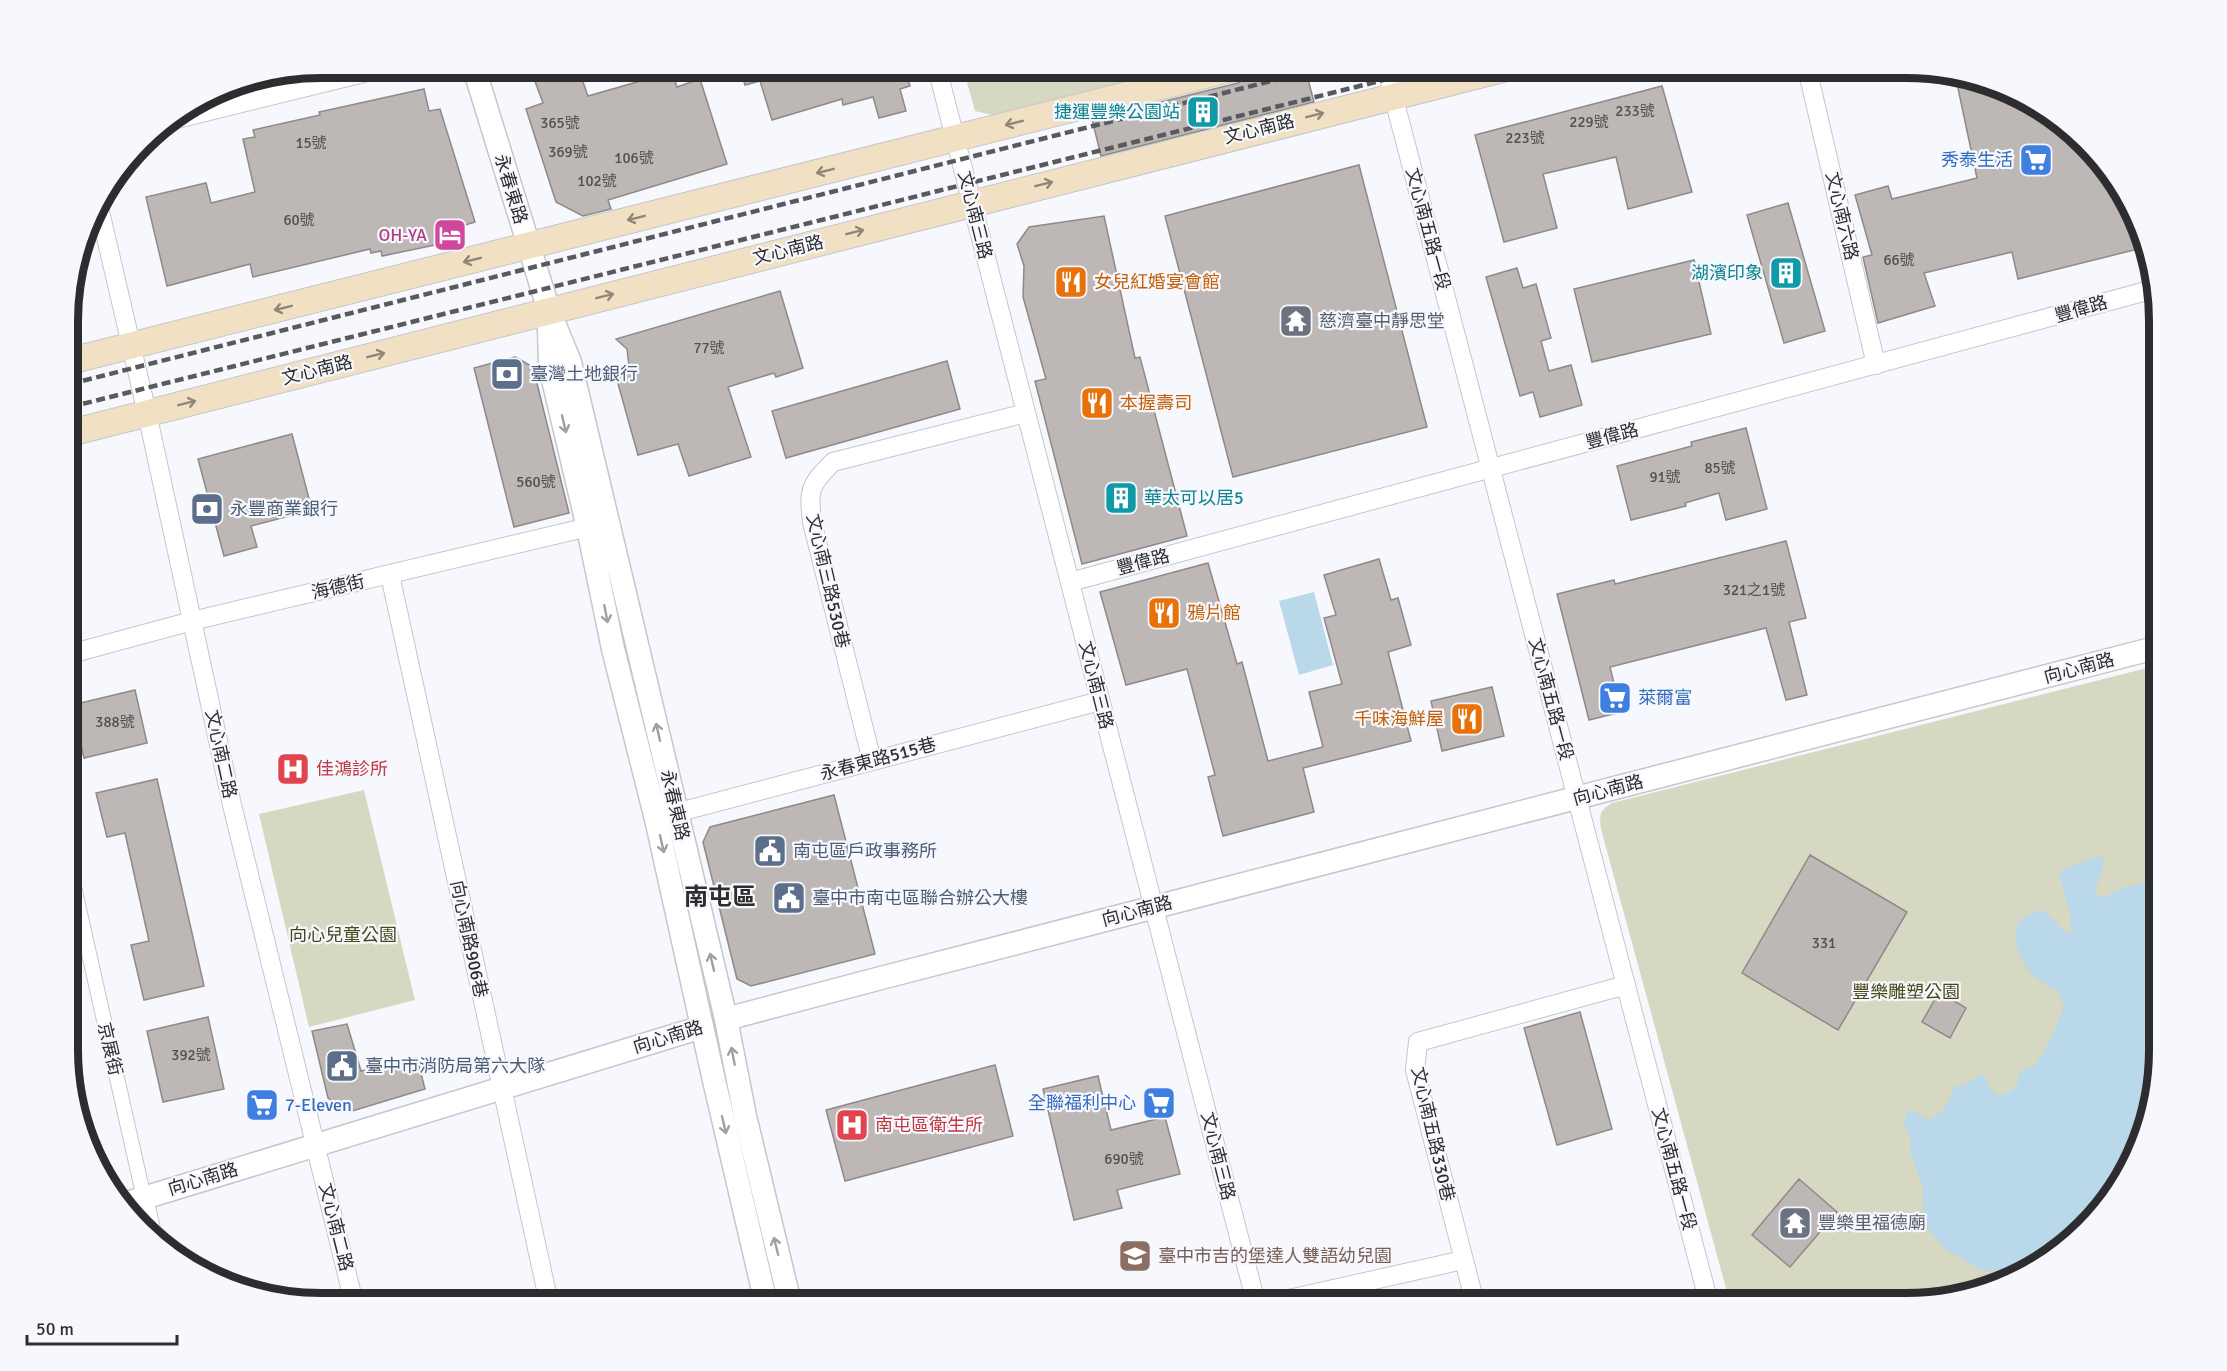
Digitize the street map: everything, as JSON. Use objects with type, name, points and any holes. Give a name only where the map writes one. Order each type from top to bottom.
[{"type":"main road","points":[[78,359],[1194,78]]},
{"type":"main road","name":"文心南路","points":[[78,431],[1465,78]]},
{"type":"street","points":[[192,115],[343,78]]},
{"type":"street","name":"永春東路","points":[[477,78],[549,311],[550,367],[598,525],[613,649],[666,815],[726,1019],[781,1293]]},
{"type":"street","name":"文心南三路","points":[[941,78],[1253,1293]]},
{"type":"street","name":"文心南五路一段","points":[[1390,78],[1706,1293]]},
{"type":"street","name":"文心南六路","points":[[1809,78],[1876,365]]},
{"type":"street","name":"文心南二路","points":[[101,217],[147,413],[232,805],[351,1293]]},
{"type":"street","name":"豐偉路","points":[[1070,582],[2147,290]]},
{"type":"street","name":"文心南三路530巷","points":[[872,761],[812,522],[809,498],[816,480],[834,462],[1026,413]]},
{"type":"street","name":"海德街","points":[[78,652],[192,621],[598,525]]},
{"type":"street","name":"向心南路906巷","points":[[390,575],[547,1293]]},
{"type":"street","name":"向心南路","points":[[134,1201],[726,1019],[2149,650]]},
{"type":"street","name":"永春東路515巷","points":[[666,815],[1100,701]]},
{"type":"street","name":"永春東路","points":[[666,815],[702,1027],[764,1293]]},
{"type":"street","name":"京展街","points":[[78,910],[134,1201],[142,1215]]},
{"type":"street","name":"文心南五路330巷","points":[[1463,1260],[1415,1070],[1418,1042],[1626,985]]},
{"type":"street","points":[[1316,1293],[1463,1260],[1472,1293]]},
{"type":"green space","points":[[966,78],[1140,78],[1001,117],[975,111]]},
{"type":"green space","name":"豐樂雕塑公園","points":[[2149,668],[2149,1050],[2147,1082],[2141,1113],[2131,1143],[2099,1198],[2078,1222],[2041,1252],[1999,1275],[1969,1285],[1938,1291],[1906,1293],[1727,1293],[1601,829],[1600,816],[1612,803]]},
{"type":"green space","name":"向心兒童公園","points":[[364,790],[415,1000],[309,1027],[259,814]]},
{"type":"water","points":[[1314,592],[1333,665],[1299,675],[1279,601]]},
{"type":"water","points":[[2094,857],[2104,857],[2094,893],[2104,898],[2120,889],[2149,881],[2147,1082],[2141,1113],[2131,1143],[2108,1185],[2089,1210],[2054,1243],[2028,1260],[2007,1271],[1982,1271],[1943,1247],[1927,1227],[1923,1209],[1923,1187],[1911,1154],[1911,1140],[1904,1123],[1909,1109],[1928,1120],[1938,1115],[1951,1096],[1955,1085],[1962,1087],[1982,1073],[1992,1090],[1998,1095],[2006,1094],[2017,1086],[2020,1071],[2034,1067],[2048,1045],[2064,1007],[2059,992],[2030,972],[2018,951],[2015,936],[2019,922],[2039,910],[2072,935],[2070,912],[2059,872]]},
{"type":"building","points":[[534,78],[582,78],[588,96],[651,78],[674,78],[677,87],[700,79],[727,164],[608,200],[611,209],[583,216],[556,202],[526,109],[543,103]]},
{"type":"building","points":[[743,78],[908,78],[910,86],[900,89],[906,111],[879,118],[873,97],[843,105],[842,99],[772,120],[760,81],[745,85]]},
{"type":"building","points":[[1245,78],[1308,78],[1314,102],[1101,156],[1092,119],[1238,83]]},
{"type":"building","name":"秀泰生活","points":[[1957,84],[1999,96],[2041,119],[2066,138],[2089,161],[2108,186],[2131,228],[2138,249],[2018,279],[2012,252],[1924,273],[1935,306],[1878,323],[1863,257],[1872,255],[1855,195],[1888,186],[1892,199],[1977,178]]},
{"type":"building","points":[[1662,86],[1692,192],[1628,209],[1616,157],[1543,174],[1557,228],[1504,242],[1475,135]]},
{"type":"building","points":[[424,89],[429,111],[440,109],[475,222],[459,227],[462,234],[449,237],[450,242],[382,256],[381,251],[371,253],[370,249],[253,277],[250,264],[167,286],[146,197],[206,183],[211,203],[255,192],[243,139],[255,137],[253,130],[320,115],[319,112]]},
{"type":"building","name":"慈濟臺中靜思堂","points":[[1359,165],[1427,427],[1233,477],[1165,216]]},
{"type":"building","name":"湖濱印象","points":[[1788,203],[1825,331],[1784,343],[1747,215]]},
{"type":"building","points":[[1104,216],[1135,358],[1140,357],[1187,536],[1082,564],[1035,381],[1046,379],[1023,297],[1024,266],[1017,244],[1029,227]]},
{"type":"building","points":[[1694,260],[1711,334],[1592,362],[1574,289]]},
{"type":"building","points":[[1517,268],[1523,288],[1536,284],[1551,338],[1541,341],[1549,371],[1571,365],[1582,405],[1540,417],[1533,392],[1520,396],[1486,277]]},
{"type":"building","points":[[780,291],[803,368],[776,377],[774,373],[728,387],[751,457],[689,476],[678,444],[638,455],[617,380],[625,374],[629,366],[627,349],[616,339]]},
{"type":"building","points":[[515,357],[533,367],[569,513],[514,527],[474,368]]},
{"type":"building","points":[[947,361],[960,409],[786,458],[772,411]]},
{"type":"building","points":[[1746,428],[1767,509],[1726,520],[1719,493],[1685,503],[1686,506],[1631,520],[1617,466],[1692,446],[1691,442]]},
{"type":"building","points":[[292,434],[312,510],[251,526],[257,547],[224,556],[198,459]]},
{"type":"building","points":[[1786,541],[1806,618],[1789,622],[1807,695],[1786,700],[1766,628],[1610,667],[1621,712],[1589,720],[1557,594],[1614,580],[1615,584]]},
{"type":"building","points":[[1379,559],[1391,600],[1398,598],[1411,645],[1388,652],[1411,741],[1303,768],[1314,812],[1223,836],[1208,777],[1215,775],[1187,669],[1126,685],[1100,592],[1208,563],[1237,664],[1242,662],[1268,761],[1323,747],[1309,692],[1342,684],[1324,618],[1336,615],[1324,575]]},
{"type":"building","name":"千味海鮮屋","points":[[1492,687],[1504,736],[1442,751],[1431,701]]},
{"type":"building","points":[[135,690],[147,743],[84,758],[78,732],[78,704]]},
{"type":"building","points":[[157,779],[204,986],[144,1000],[131,945],[149,941],[125,833],[107,837],[96,793]]},
{"type":"building","name":"臺中市南屯區聯合辦公大樓","points":[[834,795],[875,954],[751,986],[737,979],[703,842],[710,827]]},
{"type":"building","points":[[1810,855],[1907,912],[1838,1030],[1742,973]]},
{"type":"building","points":[[1939,992],[1966,1008],[1950,1038],[1922,1022]]},
{"type":"building","points":[[1580,1012],[1612,1129],[1557,1145],[1524,1028]]},
{"type":"building","points":[[208,1017],[224,1089],[163,1102],[147,1031]]},
{"type":"building","name":"臺中市消防局第六大隊","points":[[347,1024],[361,1071],[417,1058],[425,1089],[349,1112],[328,1098],[312,1031]]},
{"type":"building","points":[[995,1065],[1013,1136],[845,1181],[826,1110]]},
{"type":"building","points":[[1098,1076],[1111,1130],[1165,1117],[1180,1174],[1117,1190],[1122,1208],[1074,1220],[1043,1089]]},
{"type":"building","name":"豐樂里福德廟","points":[[1799,1179],[1837,1212],[1790,1267],[1752,1235]]},
{"type":"railway","points":[[78,382],[1283,78]]},
{"type":"railway","points":[[78,405],[1392,78]]},
{"type":"place","name":"捷運豐樂公園站","points":[[1203,112]]},
{"type":"place","name":"秀泰生活","points":[[2036,160]]},
{"type":"place","name":"OH-YA","points":[[450,235]]},
{"type":"place","name":"湖濱印象","points":[[1786,273]]},
{"type":"place","name":"女兒紅婚宴會館","points":[[1071,282]]},
{"type":"place","name":"慈濟臺中靜思堂","points":[[1296,321]]},
{"type":"place","name":"臺灣土地銀行","points":[[507,374]]},
{"type":"place","name":"本握壽司","points":[[1097,403]]},
{"type":"place","name":"華太可以居5","points":[[1121,498]]},
{"type":"place","name":"永豐商業銀行","points":[[207,509]]},
{"type":"place","name":"鴉片館","points":[[1164,613]]},
{"type":"place","name":"萊爾富","points":[[1615,698]]},
{"type":"place","name":"千味海鮮屋","points":[[1467,719]]},
{"type":"place","name":"佳鴻診所","points":[[293,769]]},
{"type":"place","name":"南屯區戶政事務所","points":[[770,851]]},
{"type":"place","name":"臺中市南屯區聯合辦公大樓","points":[[789,898]]},
{"type":"place","name":"臺中市消防局第六大隊","points":[[342,1066]]},
{"type":"place","name":"全聯福利中心","points":[[1159,1103]]},
{"type":"place","name":"7-Eleven","points":[[262,1105]]},
{"type":"place","name":"南屯區衛生所","points":[[852,1125]]},
{"type":"place","name":"豐樂里福德廟","points":[[1795,1223]]},
{"type":"place","name":"臺中市吉的堡達人雙語幼兒園","points":[[1135,1256]]},
{"type":"district","name":"南屯區","points":[[720,897]]}]
